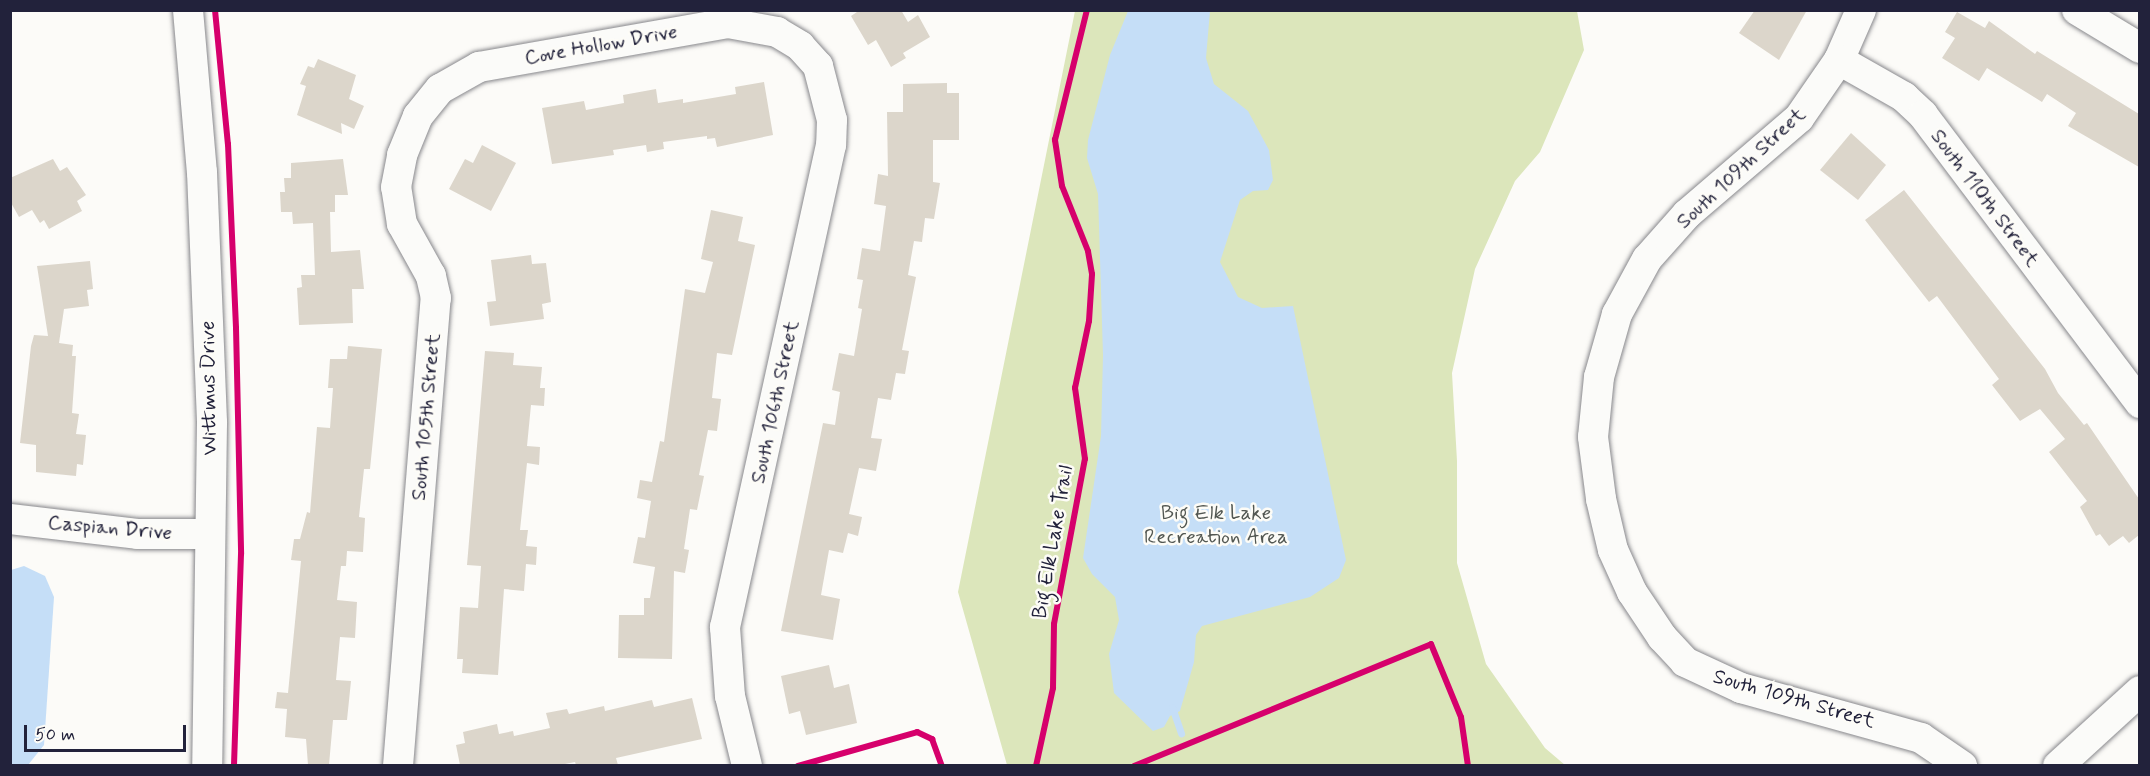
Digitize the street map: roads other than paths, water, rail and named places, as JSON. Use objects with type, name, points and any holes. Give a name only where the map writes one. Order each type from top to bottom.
[{"type":"street","name":"Wittmus Drive","points":[[188,10],[202,184],[212,423],[207,765]]},
{"type":"street","points":[[1839,60],[1861,10]]},
{"type":"street","points":[[2077,10],[2139,48]]},
{"type":"street","name":"Cove Hollow Drive","points":[[440,89],[479,67],[728,23],[777,32],[800,46]]},
{"type":"street","name":"South 106th Street","points":[[747,765],[730,696],[725,627],[831,145],[828,93],[818,66],[800,46]]},
{"type":"street","name":"South 110th Street","points":[[1839,60],[1904,97],[1923,115],[2139,404]]},
{"type":"street","name":"South 109th Street","points":[[1839,60],[1799,118],[1687,214],[1647,259],[1617,314],[1599,377],[1593,437],[1601,499],[1613,550],[1632,592],[1662,637],[1685,662],[1741,688],[1921,738],[1962,765]]},
{"type":"street","name":"South 105th Street","points":[[398,765],[436,298],[431,276],[402,224],[396,187],[402,155],[418,116],[440,89]]},
{"type":"street","name":"Caspian Drive","points":[[10,519],[137,534],[209,534]]},
{"type":"street","points":[[2058,765],[2139,691]]},
{"type":"water","points":[[1128,11],[1210,11],[1206,58],[1214,84],[1248,111],[1269,150],[1273,180],[1268,190],[1253,191],[1240,200],[1220,262],[1238,297],[1262,308],[1293,306],[1346,560],[1339,578],[1310,597],[1202,626],[1196,635],[1194,662],[1180,711],[1170,716],[1164,727],[1153,731],[1114,693],[1109,654],[1119,620],[1115,597],[1092,574],[1083,558],[1101,436],[1103,355],[1098,194],[1087,158],[1088,140],[1110,55]]},
{"type":"water","points":[[24,566],[45,576],[54,597],[44,745],[28,765],[11,765],[11,570]]},
{"type":"waterway","points":[[1172,707],[1181,733]]},
{"type":"park label","name":"Big Elk Lake Recreation Area","points":[[1216,525]]}]
